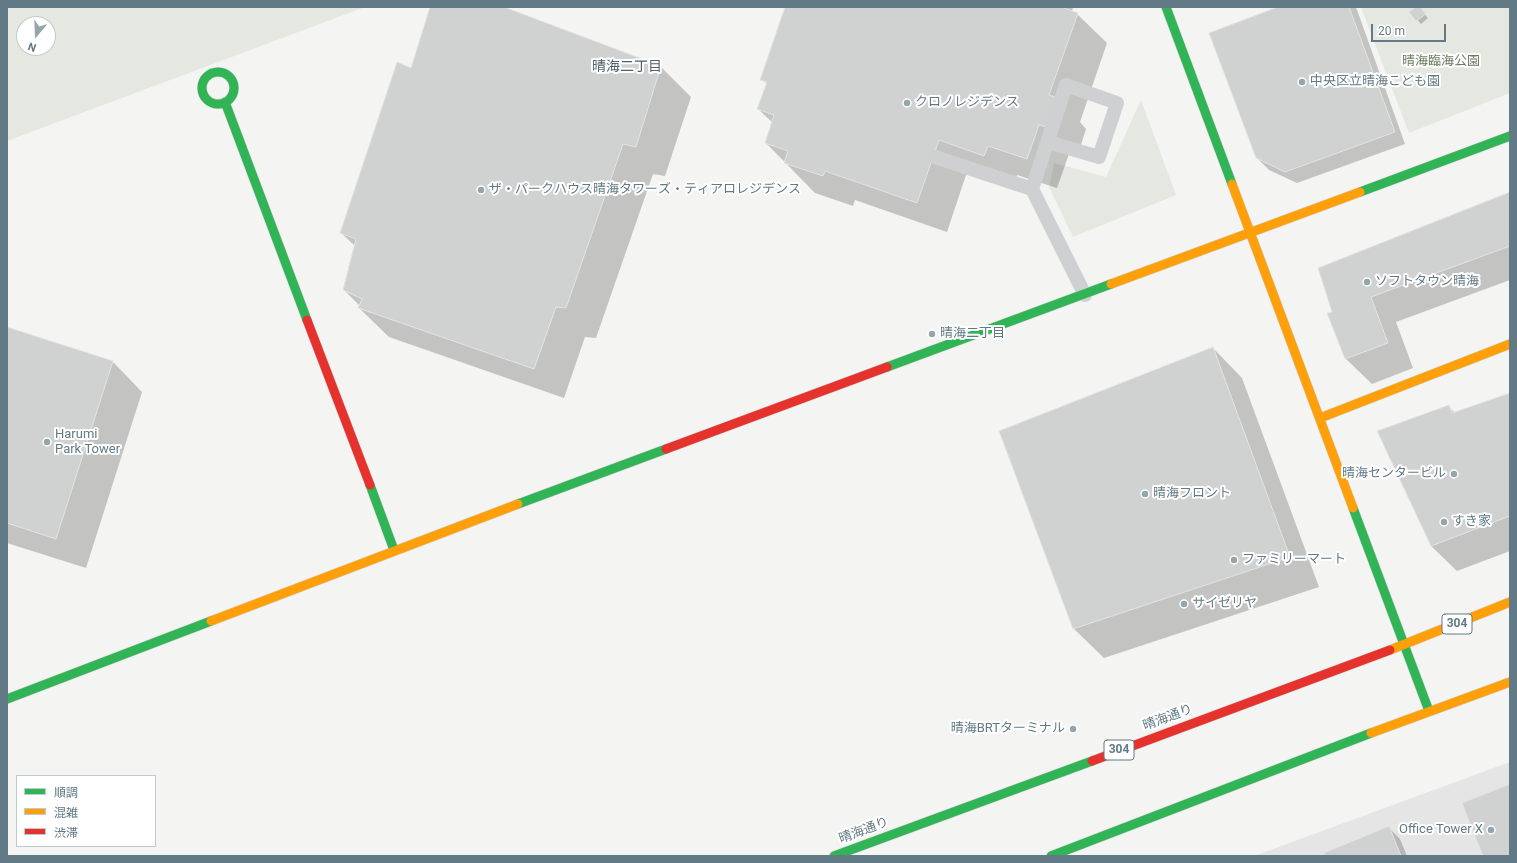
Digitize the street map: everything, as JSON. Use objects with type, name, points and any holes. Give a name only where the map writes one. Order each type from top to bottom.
[{"type":"street","points":[[1166,7],[1429,712]]},
{"type":"street","points":[[224,102],[394,550]]},
{"type":"street","points":[[7,699],[394,550],[1510,136]]},
{"type":"street","points":[[1320,418],[1510,344]]},
{"type":"street","name":"晴海通り","points":[[834,856],[1404,644],[1510,602]]},
{"type":"street","points":[[1050,856],[1510,682]]},
{"type":"street","points":[[1039,856],[1089,841]]},
{"type":"lane","points":[[1048,142],[1099,158],[1117,102],[1066,85],[1032,189],[1084,295]]},
{"type":"lane","points":[[935,157],[1032,189]]},
{"type":"shaded area","points":[[1510,762],[1510,856],[1254,856]]},
{"type":"green space","points":[[7,7],[365,7],[7,141]]},
{"type":"green space","name":"晴海臨海公園","points":[[1361,7],[1510,7],[1510,93],[1409,133]]},
{"type":"green space","points":[[1141,100],[1176,195],[1073,237],[1049,187],[1054,163],[1106,177]]},
{"type":"building","name":"ザ・パークハウス晴海タワーズ・ティアロレジデンス","points":[[430,7],[504,7],[661,66],[636,147],[623,144],[566,308],[556,307],[534,369],[358,308],[362,299],[343,290],[356,239],[340,233],[397,62],[411,68]]},
{"type":"building","name":"クロノレジデンス","points":[[785,7],[1061,7],[1078,13],[1049,95],[1057,98],[1047,127],[1039,125],[1027,159],[988,146],[984,156],[939,140],[917,203],[825,171],[823,176],[784,163],[788,151],[765,143],[774,115],[757,109],[767,82],[760,80]]},
{"type":"building","name":"中央区立晴海こども園","points":[[1278,7],[1349,7],[1395,132],[1285,172],[1256,158],[1209,33]]},
{"type":"building","points":[[1416,7],[1420,7],[1426,14],[1416,21],[1409,12]]},
{"type":"building","name":"ソフトタウン晴海","points":[[1510,192],[1510,246],[1371,297],[1388,343],[1345,359],[1327,313],[1332,312],[1318,268]]},
{"type":"building","name":"Harumi Park Tower","points":[[7,327],[113,361],[56,539],[7,523]]},
{"type":"building","name":"晴海フロント","points":[[1213,347],[1290,557],[1073,629],[999,431]]},
{"type":"building","name":"晴海センタービル","points":[[1510,393],[1510,516],[1431,546],[1377,431],[1449,405],[1452,413]]},
{"type":"building","name":"Office Tower X","points":[[1510,784],[1510,856],[1483,856],[1462,803]]},
{"type":"building","points":[[1389,826],[1401,856],[1325,856],[1324,853]]},
{"type":"traffic: fast","points":[[1166,7],[1232,184]]},
{"type":"traffic: fast","points":[[218,72],[229,77],[234,88],[229,99],[218,104],[207,99],[202,88],[207,77],[218,72]]},
{"type":"traffic: fast","points":[[225,102],[307,320]]},
{"type":"traffic: fast","points":[[1360,192],[1510,136]]},
{"type":"traffic: fast","points":[[887,367],[1111,284]]},
{"type":"traffic: fast","points":[[518,504],[666,449]]},
{"type":"traffic: fast","points":[[370,485],[394,550]]},
{"type":"traffic: fast","points":[[1353,508],[1429,711]]},
{"type":"traffic: fast","points":[[7,699],[211,621]]},
{"type":"traffic: fast","points":[[1051,856],[1371,733]]},
{"type":"traffic: fast","points":[[834,856],[1092,761]]},
{"type":"traffic: slow","points":[[1232,184],[1353,508]]},
{"type":"traffic: slow","points":[[1111,284],[1360,192]]},
{"type":"traffic: slow","points":[[1320,418],[1510,344]]},
{"type":"traffic: slow","points":[[211,621],[518,504]]},
{"type":"traffic: slow","points":[[1390,650],[1510,602]]},
{"type":"traffic: slow","points":[[1371,733],[1510,682]]},
{"type":"traffic: jam","points":[[307,320],[370,485]]},
{"type":"traffic: jam","points":[[666,449],[887,367]]},
{"type":"traffic: jam","points":[[1092,761],[1390,650]]},
{"type":"place","name":"中央区立晴海こども園","points":[[1302,82]]},
{"type":"place","name":"クロノレジデンス","points":[[907,103]]},
{"type":"place","name":"ザ・パークハウス晴海タワーズ・ティアロレジデンス","points":[[481,190]]},
{"type":"place","name":"ソフトタウン晴海","points":[[1367,282]]},
{"type":"place","name":"晴海二丁目","points":[[932,334]]},
{"type":"place","name":"Harumi Park Tower","points":[[47,442]]},
{"type":"place","name":"晴海センタービル","points":[[1454,474]]},
{"type":"place","name":"晴海フロント","points":[[1145,494]]},
{"type":"place","name":"すき家","points":[[1444,522]]},
{"type":"place","name":"ファミリーマート","points":[[1234,560]]},
{"type":"place","name":"サイゼリヤ","points":[[1184,604]]},
{"type":"place","name":"晴海BRTターミナル","points":[[1073,729]]},
{"type":"place","name":"Office Tower X","points":[[1491,830]]},
{"type":"district","name":"晴海二丁目","points":[[627,67]]}]
